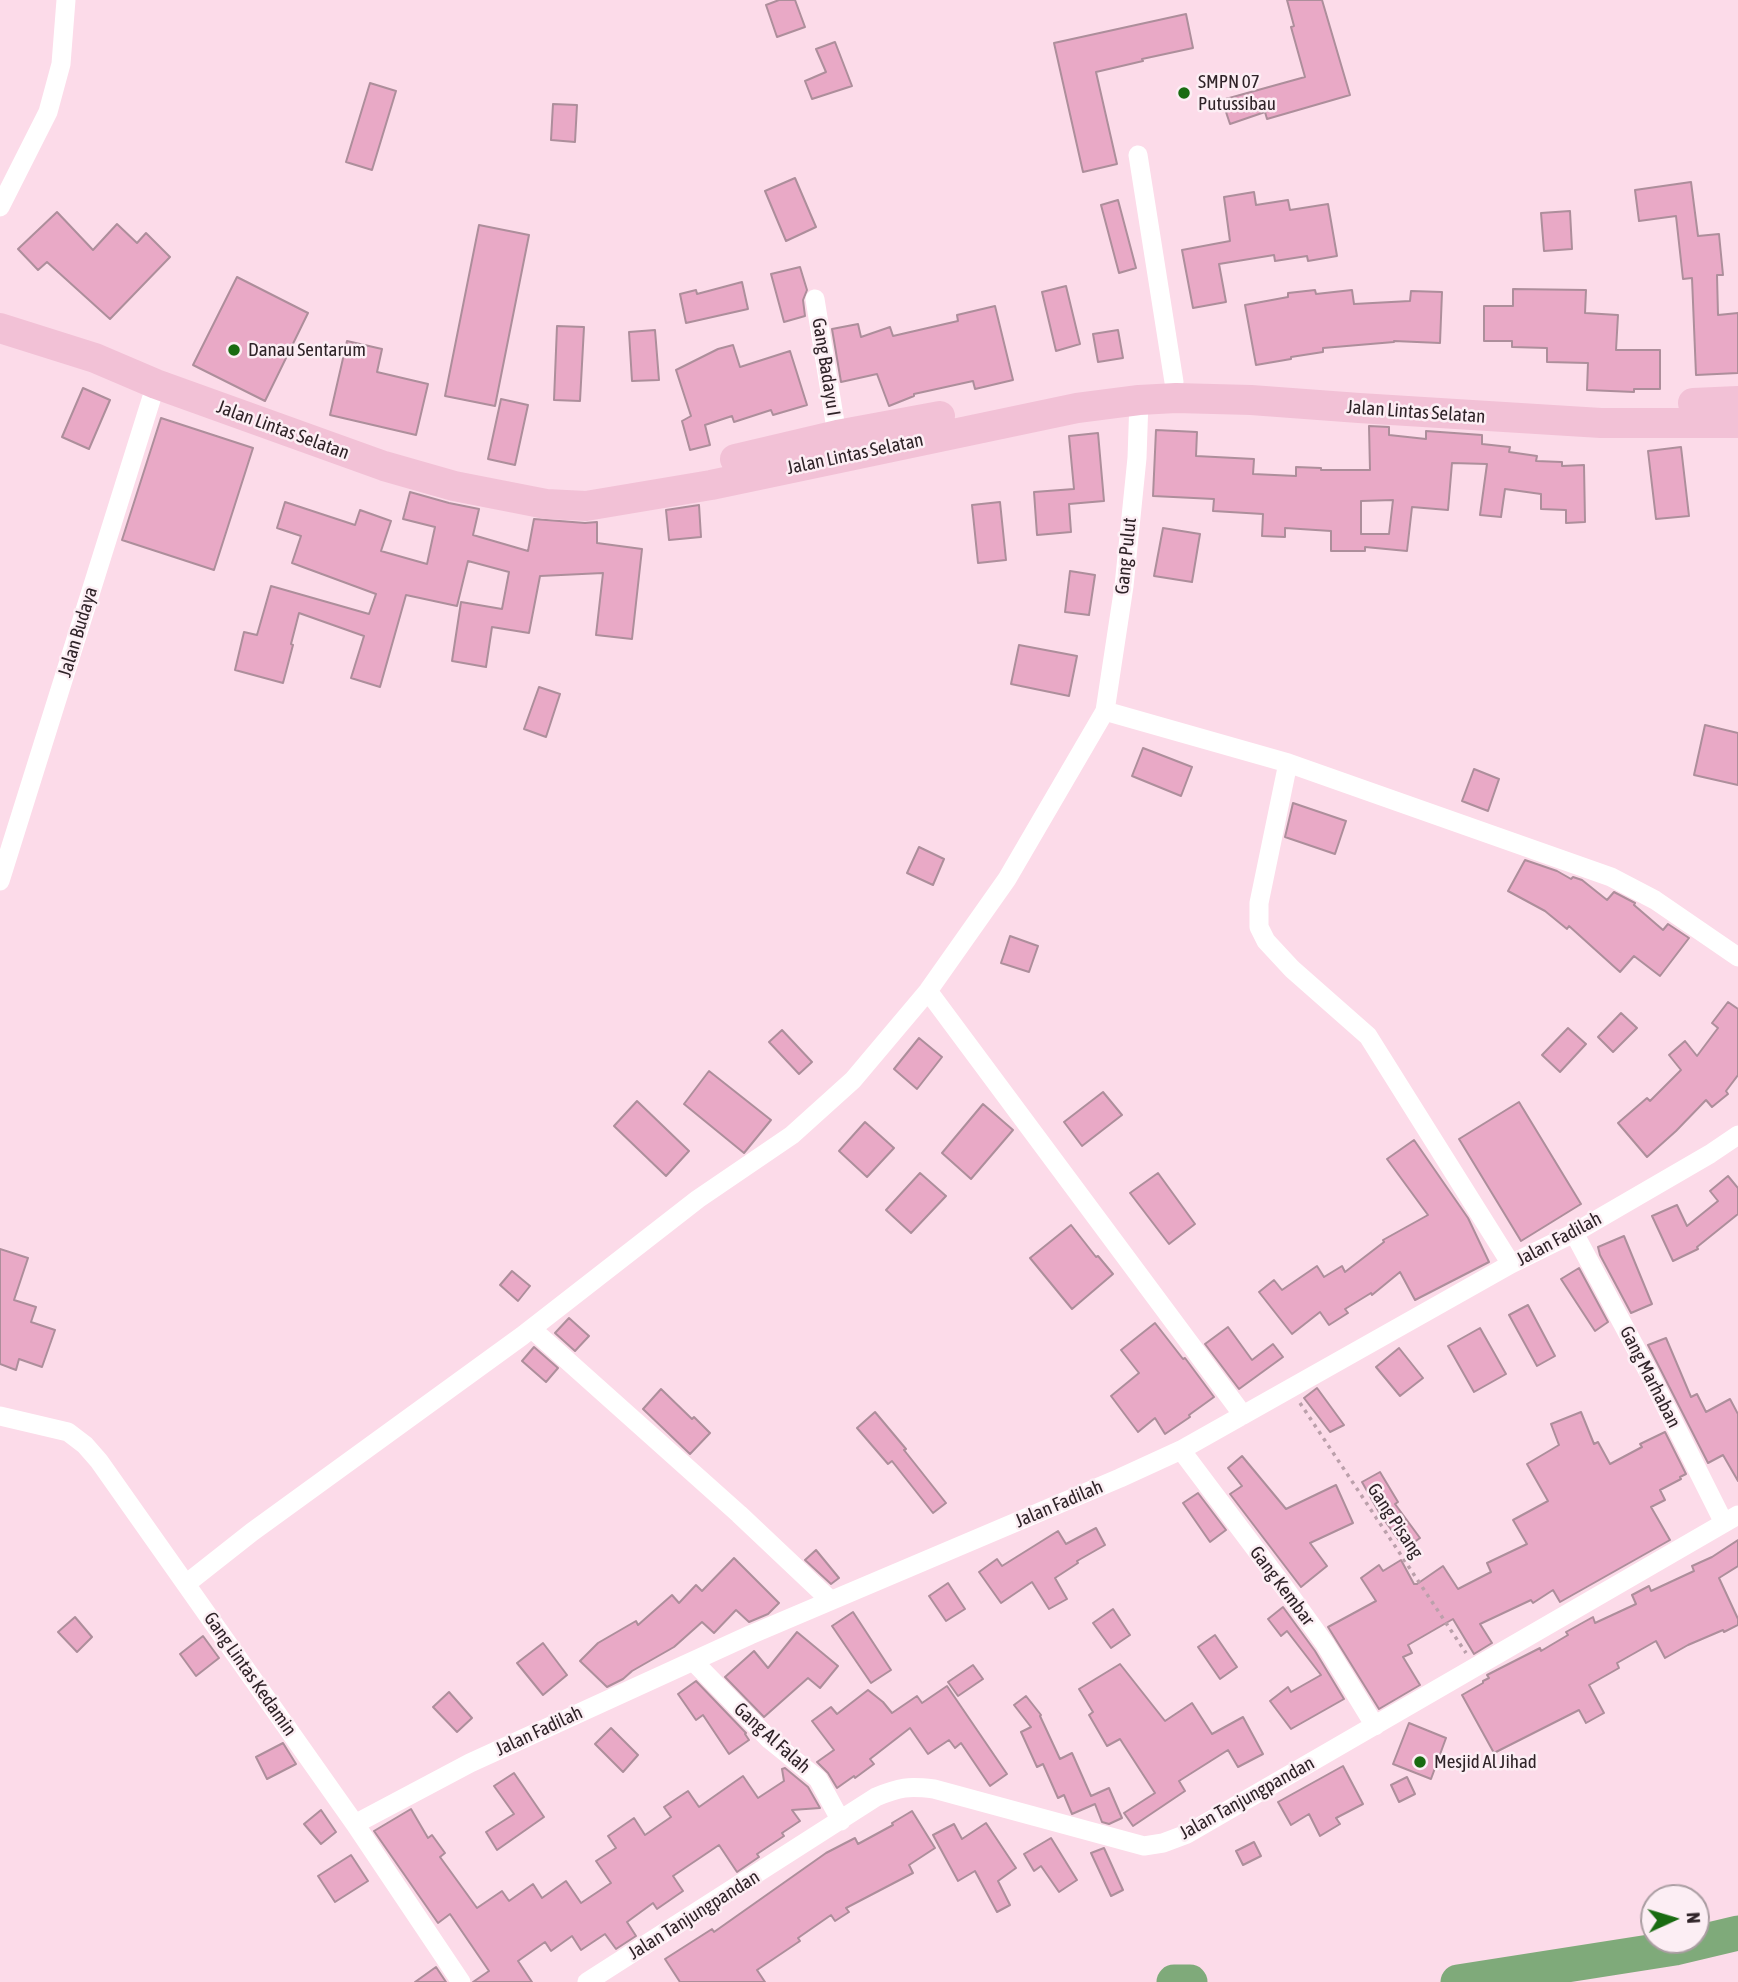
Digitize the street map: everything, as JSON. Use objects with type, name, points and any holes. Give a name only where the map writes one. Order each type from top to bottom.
[{"type":"highway","name":"Jalan Lintas Selatan","points":[[0,306],[386,445],[464,468],[551,485],[587,486],[631,481],[837,435],[1139,400],[1251,400],[1536,411],[1738,401]]},
{"type":"highway","name":"Jalan Lintas Selatan","points":[[0,327],[95,358],[156,384],[384,466],[454,486],[559,505],[586,506],[711,485],[1072,391],[1135,382],[1249,384],[1536,411],[1601,423],[1738,423]]},
{"type":"street","points":[[0,207],[48,112],[61,64],[66,0]]},
{"type":"street","points":[[1138,155],[1174,382]]},
{"type":"street","name":"Gang Badayu I","points":[[816,299],[837,435]]},
{"type":"street","name":"Jalan Budaya","points":[[0,881],[156,384]]},
{"type":"street","name":"Gang Pulut","points":[[1105,711],[1125,573],[1137,458],[1139,400]]},
{"type":"street","points":[[186,1584],[252,1532],[532,1329],[698,1199],[792,1135],[853,1080],[928,991],[1007,878],[1105,711],[1288,763],[1611,877],[1656,900],[1738,957]]},
{"type":"street","points":[[1288,763],[1259,903],[1259,927],[1266,941],[1292,969],[1368,1035],[1511,1264]]},
{"type":"street","points":[[928,991],[1243,1415]]},
{"type":"street","name":"Jalan Fadilah","points":[[355,1824],[470,1763],[830,1600],[1181,1450],[1511,1264],[1574,1233],[1738,1135]]},
{"type":"street","name":"Gang Marhaban","points":[[1574,1233],[1731,1519]]},
{"type":"street","points":[[532,1329],[739,1514],[830,1600]]},
{"type":"street","name":"Gang Lintas Kedamin","points":[[0,1416],[68,1432],[86,1445],[355,1824],[461,1982]]},
{"type":"street","name":"Gang Kembar","points":[[1181,1450],[1325,1644],[1375,1726]]},
{"type":"street","name":"Jalan Tanjungpandan","points":[[587,1982],[876,1797],[894,1789],[910,1786],[934,1789],[1144,1846],[1163,1843],[1186,1834],[1731,1519]]},
{"type":"street","name":"Gang Al Falah","points":[[694,1662],[770,1740],[818,1779],[841,1821]]},
{"type":"path","name":"Gang Pisang","points":[[1292,1389],[1476,1668]]},
{"type":"building","points":[[779,0],[795,0],[805,27],[777,37],[766,5]]},
{"type":"building","points":[[1287,0],[1322,0],[1350,95],[1267,119],[1265,112],[1230,124],[1222,100],[1305,77],[1291,27],[1294,26]]},
{"type":"building","points":[[1186,14],[1193,48],[1096,72],[1117,164],[1083,172],[1054,43]]},
{"type":"building","points":[[835,42],[852,86],[812,99],[805,81],[826,72],[816,49]]},
{"type":"building","points":[[370,83],[396,91],[372,170],[346,162]]},
{"type":"building","points":[[553,104],[577,105],[575,142],[551,140]]},
{"type":"building","points":[[795,178],[816,227],[786,241],[765,191]]},
{"type":"building","points":[[1691,182],[1698,236],[1719,234],[1723,275],[1717,275],[1718,315],[1738,313],[1738,373],[1696,375],[1692,278],[1683,279],[1676,216],[1639,221],[1635,190]]},
{"type":"building","points":[[1254,192],[1256,205],[1288,200],[1290,210],[1328,204],[1337,256],[1308,261],[1307,256],[1275,261],[1274,255],[1219,264],[1226,302],[1193,308],[1182,250],[1230,241],[1224,197]]},
{"type":"building","points":[[1118,200],[1136,268],[1119,273],[1101,205]]},
{"type":"building","points":[[1570,211],[1572,249],[1544,251],[1541,213]]},
{"type":"building","points":[[57,212],[93,250],[117,224],[137,243],[146,233],[170,257],[110,319],[47,262],[38,270],[18,249]]},
{"type":"building","points":[[479,225],[529,235],[495,406],[445,396]]},
{"type":"building","points":[[800,267],[807,290],[803,300],[805,316],[784,322],[771,274]]},
{"type":"building","points":[[237,277],[308,313],[265,401],[193,365]]},
{"type":"building","points":[[742,282],[748,309],[686,323],[680,294],[696,290],[697,294]]},
{"type":"building","points":[[1066,286],[1080,344],[1056,351],[1042,292]]},
{"type":"building","points":[[1513,289],[1586,290],[1585,313],[1618,315],[1616,350],[1660,350],[1660,389],[1634,389],[1634,392],[1587,390],[1588,363],[1547,362],[1547,348],[1512,347],[1512,341],[1484,341],[1484,306],[1513,306]]},
{"type":"building","points":[[1315,290],[1316,294],[1352,290],[1354,304],[1410,301],[1411,291],[1442,292],[1440,343],[1394,341],[1323,348],[1323,352],[1256,365],[1245,305],[1288,297],[1288,293]]},
{"type":"building","points":[[995,306],[1013,380],[975,389],[973,381],[914,394],[889,406],[877,374],[841,382],[832,329],[858,324],[861,337],[890,327],[893,336],[958,321],[957,315]]},
{"type":"building","points":[[557,326],[584,327],[580,401],[554,400]]},
{"type":"building","points":[[655,330],[659,380],[632,381],[629,332]]},
{"type":"building","points":[[1118,330],[1123,358],[1098,362],[1093,334]]},
{"type":"building","points":[[347,341],[382,349],[377,372],[428,384],[416,435],[330,415]]},
{"type":"building","points":[[733,345],[740,367],[790,351],[807,405],[773,415],[771,410],[734,422],[732,416],[705,425],[710,445],[690,450],[682,421],[691,416],[676,370],[718,349]]},
{"type":"building","points":[[83,388],[110,400],[89,449],[62,437]]},
{"type":"building","points":[[501,399],[528,405],[515,465],[488,459]]},
{"type":"building","points":[[161,418],[253,448],[214,570],[122,540]]},
{"type":"building","points":[[1369,426],[1389,427],[1389,435],[1426,439],[1426,431],[1482,435],[1482,444],[1510,447],[1509,452],[1537,456],[1536,461],[1562,462],[1562,466],[1584,465],[1585,522],[1566,523],[1566,510],[1541,509],[1541,494],[1505,489],[1501,517],[1480,515],[1487,464],[1452,463],[1448,510],[1412,507],[1407,551],[1365,547],[1365,551],[1331,551],[1331,531],[1285,528],[1285,537],[1262,536],[1263,514],[1213,511],[1214,499],[1153,496],[1156,430],[1197,432],[1196,456],[1254,459],[1253,474],[1296,476],[1296,467],[1370,470]],"holes":[[[1393,500],[1389,534],[1361,534],[1361,501]]]},
{"type":"building","points":[[1098,433],[1104,501],[1069,504],[1071,532],[1037,535],[1034,492],[1074,489],[1069,436]]},
{"type":"building","points":[[1681,447],[1689,516],[1656,519],[1648,451]]},
{"type":"building","points":[[410,492],[479,509],[473,535],[528,551],[534,519],[597,522],[597,543],[642,549],[632,639],[596,635],[603,573],[540,576],[529,633],[492,627],[486,667],[452,661],[461,602],[502,609],[509,572],[468,561],[457,606],[406,595],[380,687],[351,678],[364,636],[299,613],[283,683],[235,670],[244,632],[257,635],[271,586],[369,614],[376,594],[292,563],[301,536],[277,528],[285,502],[355,525],[360,510],[391,521],[381,551],[427,564],[435,527],[403,519]]},
{"type":"building","points":[[1000,502],[1006,560],[978,563],[972,505]]},
{"type":"building","points":[[699,505],[701,537],[669,540],[666,510]]},
{"type":"building","points":[[1163,528],[1200,534],[1192,582],[1154,576]]},
{"type":"building","points":[[1070,571],[1095,575],[1089,615],[1065,612]]},
{"type":"building","points":[[1019,645],[1077,656],[1069,696],[1011,684]]},
{"type":"building","points":[[539,687],[560,694],[546,737],[524,729]]},
{"type":"building","points":[[1705,725],[1738,733],[1738,785],[1694,775]]},
{"type":"building","points":[[1143,748],[1192,767],[1181,796],[1132,776]]},
{"type":"building","points":[[1474,769],[1499,779],[1488,811],[1462,801]]},
{"type":"building","points":[[1293,803],[1346,821],[1335,854],[1285,837]]},
{"type":"building","points":[[919,847],[944,859],[933,885],[907,873]]},
{"type":"building","points":[[1525,860],[1571,879],[1573,877],[1582,880],[1607,900],[1614,892],[1635,903],[1634,905],[1663,930],[1668,924],[1689,938],[1660,976],[1634,956],[1620,972],[1569,926],[1567,929],[1545,911],[1508,891]]},
{"type":"building","points":[[1010,936],[1038,946],[1029,972],[1001,963]]},
{"type":"building","points":[[1728,1002],[1738,1009],[1738,1075],[1726,1091],[1728,1094],[1712,1107],[1706,1100],[1647,1157],[1618,1123],[1647,1098],[1650,1101],[1681,1070],[1669,1055],[1685,1041],[1697,1056],[1718,1028],[1712,1023]]},
{"type":"building","points":[[1621,1013],[1637,1028],[1613,1052],[1598,1037]]},
{"type":"building","points":[[1568,1028],[1586,1044],[1560,1072],[1542,1055]]},
{"type":"building","points":[[782,1030],[812,1062],[799,1074],[769,1042]]},
{"type":"building","points":[[919,1038],[942,1057],[917,1089],[894,1069]]},
{"type":"building","points":[[709,1071],[771,1120],[744,1153],[684,1104]]},
{"type":"building","points":[[1103,1092],[1122,1115],[1082,1146],[1064,1122]]},
{"type":"building","points":[[637,1101],[689,1151],[666,1176],[614,1126]]},
{"type":"building","points":[[1519,1102],[1581,1204],[1521,1241],[1459,1139]]},
{"type":"building","points":[[983,1104],[1013,1130],[971,1179],[942,1153]]},
{"type":"building","points":[[865,1122],[894,1148],[867,1177],[839,1151]]},
{"type":"building","points":[[1414,1140],[1468,1218],[1489,1262],[1415,1300],[1400,1272],[1372,1295],[1371,1293],[1345,1309],[1348,1313],[1329,1325],[1320,1312],[1292,1334],[1259,1292],[1274,1280],[1282,1290],[1317,1266],[1324,1277],[1342,1266],[1345,1272],[1384,1242],[1383,1240],[1428,1215],[1387,1159]]},
{"type":"building","points":[[920,1173],[946,1196],[911,1233],[886,1210]]},
{"type":"building","points":[[1158,1173],[1195,1224],[1169,1244],[1130,1193]]},
{"type":"building","points":[[1728,1176],[1738,1188],[1738,1214],[1697,1247],[1698,1249],[1673,1261],[1652,1216],[1677,1205],[1687,1226],[1718,1201],[1710,1191]]},
{"type":"building","points":[[1071,1225],[1113,1274],[1072,1309],[1030,1258]]},
{"type":"building","points":[[1624,1236],[1652,1304],[1631,1313],[1598,1247]]},
{"type":"building","points":[[0,1249],[28,1258],[14,1300],[36,1307],[31,1322],[55,1330],[42,1367],[19,1359],[16,1370],[0,1364]]},
{"type":"building","points":[[1579,1268],[1608,1322],[1595,1331],[1561,1279]]},
{"type":"building","points":[[512,1271],[530,1286],[518,1301],[500,1285]]},
{"type":"building","points":[[1528,1305],[1555,1356],[1537,1366],[1509,1315]]},
{"type":"building","points":[[569,1318],[589,1336],[575,1351],[555,1333]]},
{"type":"building","points":[[1155,1323],[1214,1397],[1165,1434],[1155,1418],[1138,1432],[1111,1396],[1139,1373],[1121,1350]]},
{"type":"building","points":[[1228,1327],[1252,1360],[1273,1344],[1283,1357],[1239,1389],[1205,1344]]},
{"type":"building","points":[[1480,1328],[1506,1374],[1474,1392],[1448,1346]]},
{"type":"building","points":[[1666,1338],[1691,1397],[1697,1394],[1706,1412],[1730,1399],[1738,1414],[1738,1481],[1723,1455],[1708,1463],[1648,1345]]},
{"type":"building","points":[[534,1347],[558,1368],[546,1382],[522,1361]]},
{"type":"building","points":[[1399,1348],[1423,1378],[1400,1396],[1376,1367]]},
{"type":"building","points":[[1317,1388],[1344,1425],[1330,1432],[1304,1398]]},
{"type":"building","points":[[661,1389],[710,1433],[690,1454],[643,1409]]},
{"type":"building","points":[[875,1412],[946,1503],[933,1513],[892,1461],[888,1464],[857,1428]]},
{"type":"building","points":[[1581,1412],[1594,1444],[1598,1442],[1610,1464],[1642,1447],[1640,1444],[1665,1432],[1686,1474],[1660,1490],[1665,1500],[1651,1507],[1670,1540],[1560,1602],[1553,1590],[1533,1603],[1531,1600],[1480,1624],[1492,1643],[1474,1654],[1453,1619],[1408,1645],[1412,1653],[1403,1657],[1420,1685],[1379,1709],[1328,1627],[1376,1601],[1361,1578],[1379,1565],[1383,1571],[1401,1560],[1414,1584],[1443,1566],[1458,1589],[1491,1572],[1487,1563],[1527,1544],[1513,1520],[1548,1501],[1527,1464],[1559,1445],[1551,1424]]},
{"type":"building","points":[[1242,1456],[1286,1509],[1336,1485],[1353,1523],[1310,1543],[1327,1566],[1301,1587],[1230,1494],[1242,1486],[1228,1468]]},
{"type":"building","points":[[1380,1472],[1398,1502],[1395,1504],[1420,1538],[1405,1549],[1380,1514],[1362,1482]]},
{"type":"building","points":[[1198,1493],[1226,1530],[1210,1542],[1183,1503]]},
{"type":"building","points":[[1096,1528],[1105,1545],[1055,1578],[1067,1599],[1049,1609],[1032,1582],[1001,1603],[979,1572],[997,1559],[1002,1566],[1058,1531],[1066,1544]]},
{"type":"building","points":[[1738,1540],[1738,1566],[1719,1578],[1738,1619],[1738,1625],[1688,1645],[1665,1658],[1656,1641],[1617,1663],[1619,1668],[1589,1685],[1604,1713],[1586,1723],[1579,1710],[1494,1753],[1462,1695],[1483,1683],[1489,1678],[1487,1675],[1540,1648],[1541,1651],[1568,1635],[1566,1632],[1593,1617],[1595,1623],[1636,1604],[1632,1595],[1649,1586],[1651,1591],[1694,1571],[1692,1566]]},
{"type":"building","points":[[816,1550],[839,1578],[831,1584],[805,1560]]},
{"type":"building","points":[[734,1558],[779,1603],[768,1614],[749,1622],[736,1610],[714,1633],[702,1622],[674,1647],[607,1687],[580,1661],[598,1643],[636,1621],[638,1625],[672,1595],[679,1603],[696,1585],[702,1591]]},
{"type":"building","points":[[948,1583],[965,1609],[946,1621],[929,1596]]},
{"type":"building","points":[[1283,1607],[1315,1651],[1344,1699],[1291,1729],[1270,1701],[1288,1687],[1291,1692],[1321,1675],[1287,1631],[1281,1636],[1268,1619]]},
{"type":"building","points":[[1113,1609],[1130,1635],[1111,1648],[1093,1623]]},
{"type":"building","points":[[853,1612],[891,1670],[871,1683],[832,1626]]},
{"type":"building","points":[[75,1617],[92,1637],[77,1652],[58,1632]]},
{"type":"building","points":[[797,1632],[838,1666],[820,1688],[808,1678],[764,1717],[725,1677],[754,1651],[768,1668]]},
{"type":"building","points":[[1215,1635],[1237,1667],[1220,1679],[1198,1647]]},
{"type":"building","points":[[203,1636],[219,1658],[196,1676],[180,1654]]},
{"type":"building","points":[[543,1643],[567,1675],[543,1695],[517,1663]]},
{"type":"building","points":[[1120,1664],[1165,1721],[1192,1703],[1212,1734],[1243,1717],[1263,1754],[1238,1767],[1228,1750],[1179,1781],[1185,1791],[1133,1826],[1124,1813],[1155,1793],[1120,1739],[1107,1746],[1089,1715],[1093,1712],[1079,1689]]},
{"type":"building","points":[[973,1665],[983,1679],[958,1696],[948,1682]]},
{"type":"building","points":[[696,1681],[746,1733],[749,1740],[729,1754],[703,1715],[696,1720],[678,1694]]},
{"type":"building","points":[[947,1686],[1007,1774],[990,1786],[961,1743],[955,1748],[949,1740],[928,1754],[910,1728],[870,1759],[874,1764],[837,1788],[817,1762],[834,1750],[812,1721],[831,1707],[837,1714],[868,1690],[892,1713],[917,1696],[922,1703]]},
{"type":"building","points":[[449,1692],[472,1718],[457,1732],[433,1707]]},
{"type":"building","points":[[1026,1696],[1041,1715],[1060,1759],[1072,1753],[1091,1796],[1109,1788],[1122,1818],[1109,1824],[1102,1822],[1095,1804],[1072,1814],[1064,1795],[1058,1798],[1043,1764],[1037,1767],[1021,1732],[1031,1727],[1014,1705]]},
{"type":"building","points":[[1409,1723],[1446,1738],[1431,1779],[1393,1764]]},
{"type":"building","points":[[611,1728],[638,1755],[623,1772],[595,1744]]},
{"type":"building","points":[[283,1743],[296,1764],[267,1779],[256,1757]]},
{"type":"building","points":[[1343,1766],[1363,1804],[1336,1818],[1340,1824],[1320,1836],[1309,1814],[1291,1825],[1278,1802]]},
{"type":"building","points":[[785,1768],[808,1787],[820,1808],[792,1810],[800,1821],[782,1833],[784,1836],[757,1854],[759,1857],[737,1872],[719,1845],[673,1876],[683,1891],[657,1909],[653,1903],[627,1922],[636,1936],[616,1949],[605,1934],[581,1950],[572,1936],[551,1951],[545,1942],[518,1961],[532,1982],[473,1982],[489,1971],[450,1914],[438,1923],[374,1831],[411,1809],[428,1838],[432,1835],[445,1853],[440,1857],[477,1908],[502,1891],[509,1901],[533,1884],[542,1898],[566,1881],[581,1903],[611,1883],[596,1861],[616,1848],[608,1836],[634,1818],[645,1835],[671,1817],[664,1807],[688,1791],[699,1807],[743,1776],[758,1798],[784,1781],[782,1769]]},
{"type":"building","points":[[514,1773],[544,1817],[497,1850],[486,1832],[514,1814],[494,1786]]},
{"type":"building","points":[[1407,1777],[1415,1794],[1399,1802],[1391,1785]]},
{"type":"building","points":[[321,1810],[336,1832],[321,1844],[304,1824]]},
{"type":"building","points":[[912,1811],[935,1848],[909,1865],[913,1873],[846,1908],[849,1912],[835,1921],[831,1915],[798,1938],[800,1941],[757,1970],[765,1982],[680,1982],[665,1959],[712,1929],[714,1932],[826,1853],[855,1838],[858,1844]]},
{"type":"building","points":[[986,1823],[1016,1868],[998,1881],[1010,1905],[997,1912],[975,1871],[958,1881],[933,1835],[954,1824],[962,1839]]},
{"type":"building","points":[[1051,1838],[1077,1880],[1059,1892],[1041,1866],[1034,1871],[1024,1854]]},
{"type":"building","points":[[1254,1842],[1261,1856],[1243,1865],[1236,1851]]},
{"type":"building","points":[[1104,1848],[1123,1890],[1111,1896],[1091,1853]]},
{"type":"building","points":[[351,1855],[368,1881],[335,1902],[318,1876]]},
{"type":"building","points":[[436,1967],[446,1982],[415,1982]]},
{"type":"waterway","points":[[1458,1982],[1675,1948],[1738,1933]]},
{"type":"waterway","points":[[1174,1982],[1190,1982]]},
{"type":"place","name":"SMPN 07 Putussibau","points":[[1184,93]]},
{"type":"place","name":"Danau Sentarum","points":[[234,350]]},
{"type":"place","name":"Mesjid Al Jihad","points":[[1420,1762]]}]
